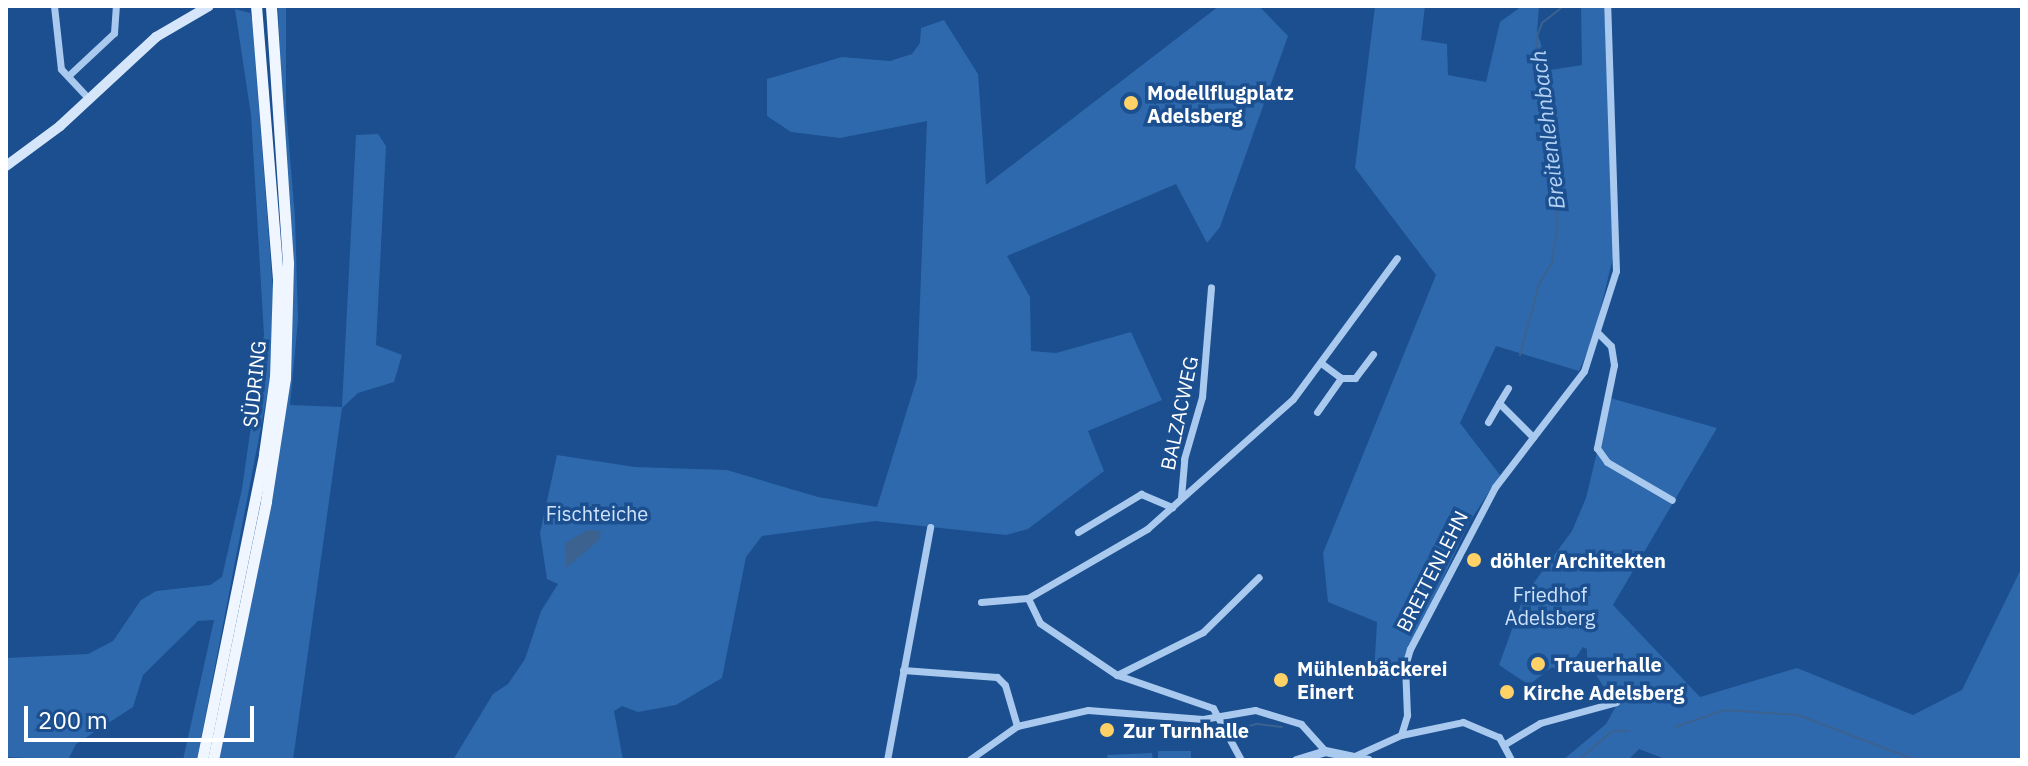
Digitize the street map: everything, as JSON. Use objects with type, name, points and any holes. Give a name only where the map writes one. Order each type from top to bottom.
[{"type":"main road","points":[[6,166],[89,99],[156,37],[209,6]]},
{"type":"main road","name":"SÜDRING","points":[[213,760],[270,419],[278,316],[256,6]]},
{"type":"main road","name":"SÜDRING","points":[[244,581],[282,414],[288,340],[288,263],[271,6]]},
{"type":"main road","name":"SÜDRING","points":[[202,760],[240,602]]},
{"type":"street","points":[[54,6],[61,69],[89,99]]},
{"type":"street","points":[[68,76],[114,33],[116,6]]},
{"type":"street","name":"BREITENLEHN","points":[[1401,735],[1407,715],[1405,666],[1410,649],[1484,504],[1584,371],[1616,271],[1619,241],[1607,6]]},
{"type":"street","name":"BALZACWEG","points":[[981,602],[1028,598],[1131,540],[1172,507],[1293,399],[1397,258]]},
{"type":"street","name":"BALZACWEG","points":[[1181,497],[1184,459],[1202,397],[1211,287]]},
{"type":"street","points":[[1598,333],[1611,346],[1614,365],[1597,448],[1607,462],[1672,500]]},
{"type":"street","points":[[1321,363],[1341,378],[1355,378],[1373,354]]},
{"type":"street","points":[[1317,412],[1341,378]]},
{"type":"street","points":[[1488,422],[1508,388]]},
{"type":"street","points":[[1499,403],[1533,437]]},
{"type":"street","name":"BALZACWEG","points":[[1078,532],[1141,494],[1151,494],[1172,507]]},
{"type":"street","points":[[887,760],[930,527]]},
{"type":"street","points":[[1117,675],[1203,632],[1259,577]]},
{"type":"street","points":[[1028,598],[1040,623],[1117,675],[1209,706],[1221,717],[1241,760]]},
{"type":"street","points":[[903,670],[997,677],[1005,685],[1017,726]]},
{"type":"street","points":[[1505,744],[1540,723],[1616,702]]},
{"type":"street","points":[[969,760],[1017,726],[1088,710],[1181,719],[1221,717],[1255,710],[1285,717],[1306,728],[1325,751]]},
{"type":"street","points":[[1357,755],[1401,735],[1463,722],[1505,744],[1511,760]]},
{"type":"street","points":[[1296,760],[1325,751],[1357,755],[1368,760]]},
{"type":"green space","points":[[278,6],[286,6],[286,108],[295,218],[298,319],[290,405],[342,407],[356,135],[378,134],[386,146],[376,345],[402,355],[394,382],[358,393],[342,408],[293,760],[218,760],[281,443],[292,342]]},
{"type":"green space","name":"Fischteiche","points":[[1219,6],[1259,6],[1288,36],[1220,227],[1207,243],[1176,184],[1007,256],[1030,297],[1031,351],[1056,353],[1131,332],[1162,400],[1088,431],[1104,471],[1028,529],[1006,535],[875,521],[762,536],[746,557],[722,678],[676,705],[638,712],[622,706],[614,711],[623,760],[453,760],[493,694],[508,684],[525,659],[541,611],[558,584],[547,579],[540,533],[557,455],[635,467],[727,470],[818,497],[877,507],[917,378],[927,121],[840,138],[791,132],[767,116],[767,79],[842,57],[890,61],[912,54],[920,43],[921,28],[944,20],[978,74],[986,185]]},
{"type":"green space","points":[[1375,6],[1425,6],[1421,40],[1447,44],[1448,75],[1486,82],[1500,22],[1522,6],[1539,6],[1537,33],[1550,70],[1582,65],[1581,6],[1604,6],[1616,245],[1594,336],[1579,371],[1496,346],[1460,423],[1500,475],[1470,521],[1402,666],[1374,673],[1377,622],[1328,602],[1323,553],[1436,275],[1355,168]]},
{"type":"green space","points":[[235,9],[250,13],[252,20],[273,291],[270,380],[197,760],[183,760],[214,620],[198,621],[143,675],[133,707],[76,744],[68,760],[6,757],[6,658],[88,654],[113,641],[141,600],[156,591],[210,585],[222,577],[242,489],[264,335],[251,115]]},
{"type":"green space","name":"Friedhof Adelsberg","points":[[1610,398],[1717,428],[1613,605],[1700,697],[1797,668],[1913,715],[1962,690],[2022,567],[2022,760],[1668,760],[1639,749],[1628,760],[1563,760],[1606,724],[1616,706],[1587,661],[1587,649],[1583,647],[1564,675],[1552,667],[1529,685],[1499,665],[1524,596],[1572,531],[1586,498]]},
{"type":"green space","points":[[1158,751],[1191,751],[1191,760],[1158,760]]},
{"type":"green space","points":[[1152,753],[1153,760],[1108,760],[1107,755]]},
{"type":"shaded area","points":[[588,530],[601,531],[599,540],[566,568],[565,543]]},
{"type":"waterway","name":"Breitenlehnbach","points":[[1520,355],[1539,284],[1552,262],[1558,225],[1536,39],[1542,23],[1564,6]]},
{"type":"waterway","points":[[1675,727],[1724,710],[1798,715],[1916,760]]},
{"type":"waterway","name":"Breitenlehnbach","points":[[1230,731],[1257,724],[1282,727]]},
{"type":"waterway","points":[[1579,760],[1612,731],[1628,731]]},
{"type":"place","name":"Modellflugplatz Adelsberg","points":[[1131,103]]},
{"type":"place","name":"döhler Architekten","points":[[1474,560]]},
{"type":"place","name":"Trauerhalle","points":[[1538,664]]},
{"type":"place","name":"Mühlenbäckerei Einert","points":[[1281,680]]},
{"type":"place","name":"Kirche Adelsberg","points":[[1507,692]]},
{"type":"place","name":"Zur Turnhalle","points":[[1107,730]]}]
